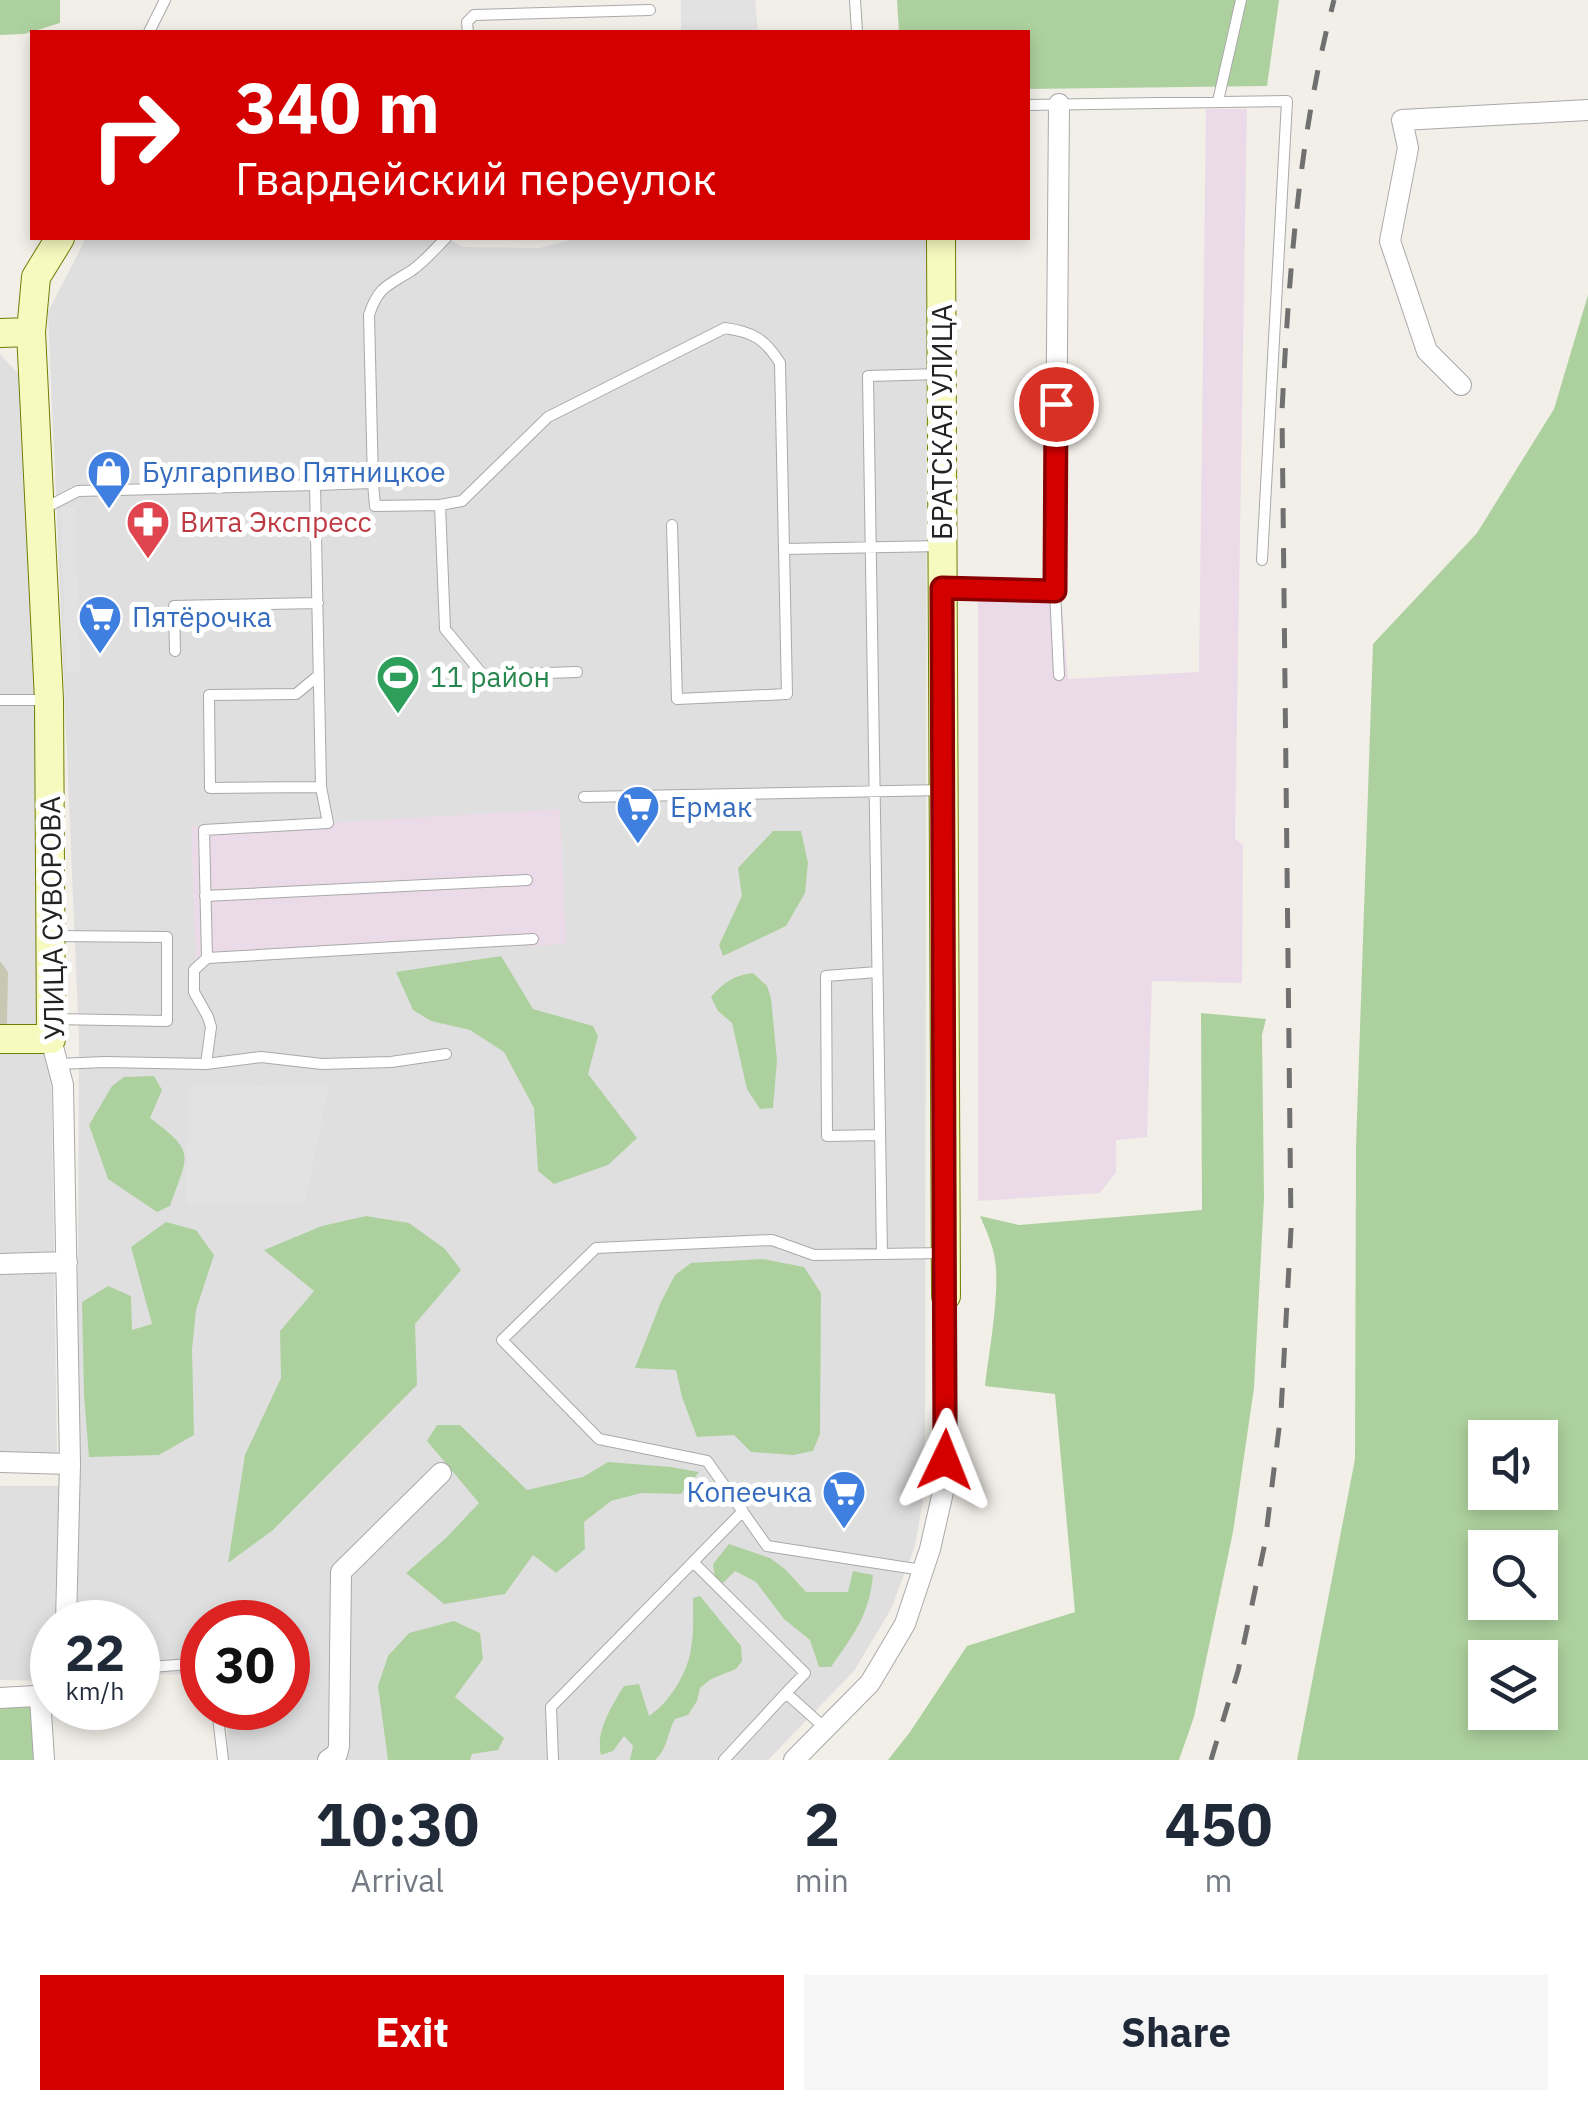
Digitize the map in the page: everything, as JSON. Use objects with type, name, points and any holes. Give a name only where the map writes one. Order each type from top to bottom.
[{"type":"street","points":[[942,588],[1055,591],[1058,104]]},
{"type":"street","points":[[1461,384],[1428,351],[1390,240],[1408,148],[1402,120],[1588,110]]},
{"type":"street","points":[[0,333],[31,332],[36,277],[59,240]]},
{"type":"street","name":"БРАТСКАЯ УЛИЦА","points":[[794,1760],[870,1683],[905,1624],[930,1550],[943,1492],[946,1253],[941,240]]},
{"type":"street","name":"УЛИЦА СУВОРОВА","points":[[31,332],[49,700],[53,1041],[63,1084],[70,1464],[67,1600]]},
{"type":"street","points":[[0,1040],[53,1041]]},
{"type":"street","points":[[0,1264],[66,1262]]},
{"type":"street","points":[[0,1462],[70,1464]]},
{"type":"street","points":[[328,1760],[337,1754],[339,1746],[340,1572],[441,1473]]},
{"type":"street","points":[[0,1698],[30,1697]]},
{"type":"street","points":[[44,1760],[45,1730]]},
{"type":"lane","points":[[150,30],[165,0]]},
{"type":"lane","points":[[855,0],[857,30]]},
{"type":"lane","points":[[1218,101],[1241,0]]},
{"type":"lane","points":[[468,30],[467,22],[474,15],[650,10]]},
{"type":"lane","points":[[1030,105],[1287,101],[1262,560]]},
{"type":"lane","points":[[444,240],[414,269],[375,296],[369,315],[375,506],[462,501],[548,417],[708,335],[726,328],[748,331],[770,346],[780,364],[786,694],[677,699],[672,525]]},
{"type":"lane","points":[[882,1254],[868,376],[942,374]]},
{"type":"lane","points":[[40,510],[78,491],[373,483]]},
{"type":"lane","points":[[207,958],[204,830],[328,823],[321,787],[315,485]]},
{"type":"lane","points":[[440,505],[445,629],[483,675],[577,672]]},
{"type":"lane","points":[[784,549],[942,546]]},
{"type":"lane","points":[[1055,591],[1059,675]]},
{"type":"lane","points":[[175,652],[174,606],[318,603]]},
{"type":"lane","points":[[319,675],[296,694],[210,695],[210,788],[321,787]]},
{"type":"lane","points":[[0,700],[49,700]]},
{"type":"lane","points":[[584,798],[944,790]]},
{"type":"lane","points":[[205,896],[527,880]]},
{"type":"lane","points":[[50,936],[166,938],[167,1021],[53,1041]]},
{"type":"lane","points":[[206,1064],[212,1027],[194,992],[194,970],[207,958],[533,939]]},
{"type":"lane","points":[[878,972],[826,976],[827,1136],[880,1135]]},
{"type":"lane","points":[[53,1041],[105,1062],[206,1064],[260,1056],[322,1064],[391,1062],[446,1054]]},
{"type":"lane","points":[[923,1570],[767,1546],[707,1461],[599,1440],[502,1340],[596,1248],[772,1240],[814,1255],[946,1253]]},
{"type":"lane","points":[[553,1760],[551,1707],[743,1511]]},
{"type":"lane","points":[[693,1562],[805,1673],[724,1760]]},
{"type":"lane","points":[[786,1693],[826,1728]]},
{"type":"lane","points":[[220,1730],[223,1760]]},
{"type":"shaded area","points":[[681,0],[755,0],[758,30],[681,30]]},
{"type":"shaded area","points":[[1206,109],[1247,109],[1235,839],[1243,845],[1242,983],[1152,981],[1147,1137],[1116,1140],[1116,1172],[1100,1193],[978,1201],[978,592],[1061,596],[1068,679],[1199,672]]},
{"type":"shaded area","points":[[85,240],[451,240],[463,247],[539,248],[571,240],[927,240],[925,1488],[915,1546],[891,1609],[854,1671],[768,1760],[227,1760],[228,1730],[310,1730],[310,1600],[180,1600],[180,1674],[160,1675],[160,1600],[74,1600],[79,1038],[48,312]]},
{"type":"shaded area","points":[[0,354],[22,378],[49,1025],[0,1025]]},
{"type":"shaded area","points":[[61,508],[75,508],[80,672],[66,673]]},
{"type":"shaded area","points":[[560,809],[566,944],[196,964],[191,826],[328,823]]},
{"type":"shaded area","points":[[0,961],[8,972],[7,1025],[0,1025]]},
{"type":"shaded area","points":[[51,1051],[57,1453],[0,1453],[0,1052]]},
{"type":"shaded area","points":[[329,1085],[305,1203],[186,1204],[188,1087]]},
{"type":"shaded area","points":[[0,1486],[59,1486],[56,1600],[30,1600],[30,1681],[0,1680]]},
{"type":"green space","points":[[0,0],[60,0],[60,23],[24,34],[0,35]]},
{"type":"green space","points":[[897,0],[1279,0],[1267,86],[1030,89],[1030,30],[899,30]]},
{"type":"green space","points":[[1588,295],[1588,1760],[1297,1760],[1355,1459],[1356,1146],[1373,644],[1477,533],[1554,409]]},
{"type":"green space","points":[[773,831],[801,831],[808,863],[805,893],[786,926],[723,956],[719,945],[742,896],[738,868]]},
{"type":"green space","points":[[501,956],[533,1009],[593,1026],[598,1036],[588,1074],[637,1138],[608,1165],[554,1184],[538,1171],[534,1108],[504,1052],[470,1030],[431,1021],[413,1010],[396,972]]},
{"type":"green space","points":[[753,973],[767,986],[771,998],[777,1060],[773,1108],[760,1109],[747,1089],[732,1023],[718,1011],[711,997],[729,980]]},
{"type":"green space","points":[[1201,1013],[1266,1019],[1262,1035],[1264,1198],[1254,1388],[1233,1532],[1194,1717],[1179,1760],[888,1760],[967,1646],[1075,1612],[1055,1394],[985,1386],[996,1274],[993,1249],[980,1216],[1019,1225],[1202,1210]]},
{"type":"green space","points":[[154,1076],[162,1090],[150,1118],[175,1139],[184,1156],[170,1206],[157,1212],[108,1179],[89,1125],[112,1086],[124,1077]]},
{"type":"green space","points":[[366,1216],[409,1223],[445,1249],[461,1270],[415,1324],[417,1385],[273,1530],[228,1563],[245,1455],[281,1378],[280,1331],[314,1291],[264,1250],[322,1226]]},
{"type":"green space","points":[[166,1222],[196,1230],[214,1255],[196,1310],[192,1350],[194,1435],[159,1455],[89,1457],[82,1302],[108,1286],[131,1296],[132,1330],[152,1324],[131,1247]]},
{"type":"green space","points":[[763,1259],[804,1267],[821,1293],[820,1434],[813,1451],[793,1455],[751,1452],[734,1435],[697,1437],[676,1370],[635,1368],[675,1275],[691,1263]]},
{"type":"green space","points":[[437,1425],[460,1425],[527,1490],[583,1477],[608,1462],[699,1472],[681,1494],[641,1493],[611,1501],[584,1522],[585,1549],[556,1573],[533,1555],[505,1594],[444,1604],[406,1573],[479,1503],[427,1441]]},
{"type":"green space","points":[[729,1544],[770,1558],[806,1592],[848,1592],[853,1571],[873,1575],[864,1613],[831,1667],[819,1667],[810,1640],[784,1619],[756,1582],[735,1571],[723,1583],[715,1580],[713,1564]]},
{"type":"green space","points":[[700,1596],[741,1646],[742,1661],[736,1669],[700,1688],[688,1715],[675,1719],[655,1760],[630,1760],[633,1746],[624,1736],[613,1751],[601,1755],[602,1728],[624,1686],[639,1684],[649,1716],[676,1686],[691,1648],[693,1598]]},
{"type":"green space","points":[[454,1621],[480,1633],[483,1659],[455,1697],[504,1738],[498,1750],[472,1754],[470,1760],[388,1760],[378,1686],[388,1656],[409,1633]]},
{"type":"green space","points":[[0,1706],[30,1706],[30,1730],[50,1730],[47,1760],[0,1760]]},
{"type":"railway","points":[[1211,1760],[1238,1671],[1265,1543],[1281,1412],[1291,1229],[1282,411],[1304,152],[1334,0]]},
{"type":"place","name":"Булгарпиво Пятницкое","points":[[109,510]]},
{"type":"place","name":"Вита Экспресс","points":[[148,560]]},
{"type":"place","name":"Пятёрочка","points":[[100,655]]},
{"type":"place","name":"11 район","points":[[398,715]]},
{"type":"place","name":"Ермак","points":[[638,845]]},
{"type":"place","name":"Копеечка","points":[[844,1530]]},
{"type":"route","points":[[945,1460],[942,588],[1055,591],[1056,404]]}]
